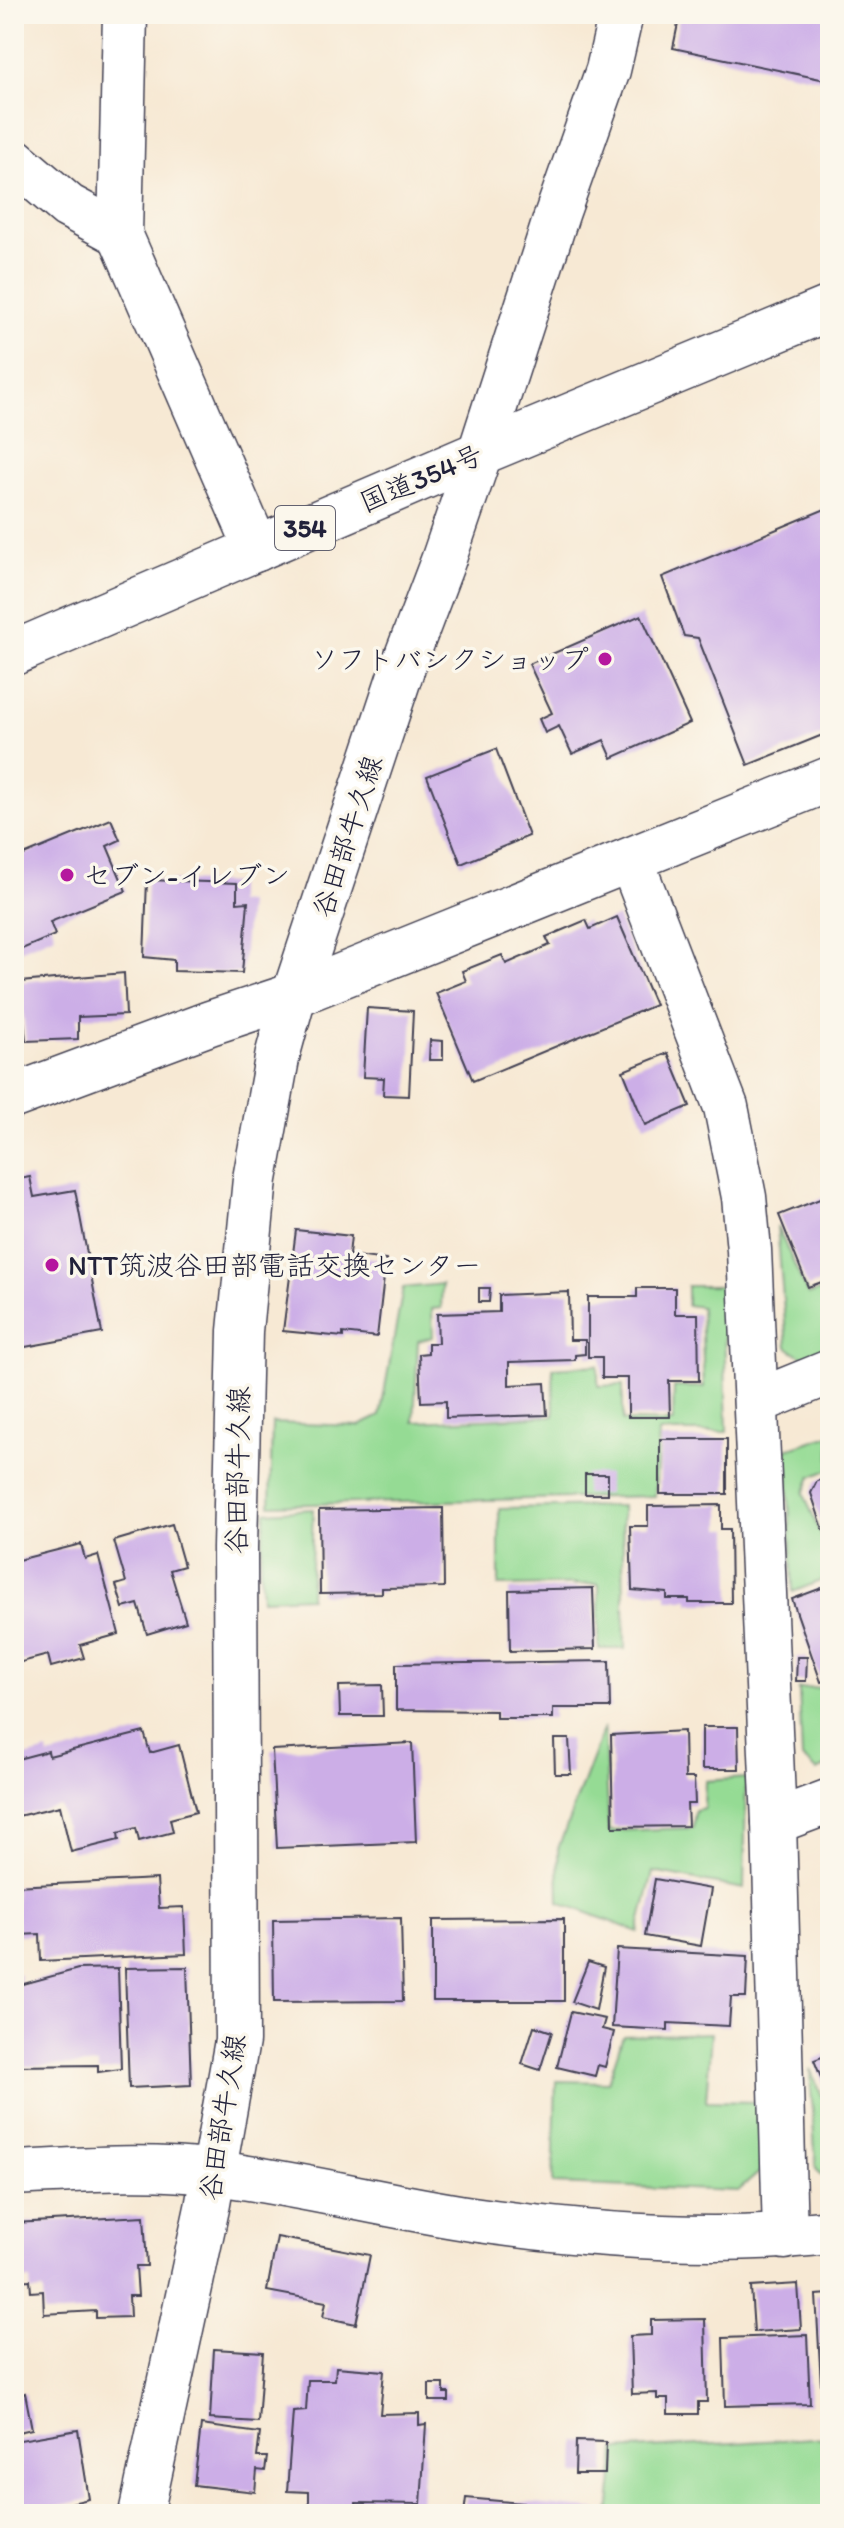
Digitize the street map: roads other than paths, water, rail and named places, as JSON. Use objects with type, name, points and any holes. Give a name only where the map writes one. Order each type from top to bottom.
[{"type":"main road","points":[[125,14],[120,234],[257,549]]},
{"type":"main road","name":"谷田部牛久線","points":[[141,2514],[214,2173],[237,2028],[235,1548],[240,1331],[255,1179],[278,1053],[294,995],[402,669],[443,561],[557,214],[608,70],[621,14]]},
{"type":"main road","points":[[14,160],[68,206],[120,234]]},
{"type":"main road","name":"国道354号","points":[[14,653],[480,453],[830,308]]},
{"type":"main road","points":[[14,1096],[294,995],[830,779]]},
{"type":"main road","points":[[631,860],[714,1073],[736,1146],[748,1237],[774,1822],[785,2237]]},
{"type":"main road","points":[[756,1402],[830,1372]]},
{"type":"main road","points":[[774,1822],[830,1801]]},
{"type":"main road","points":[[14,2173],[99,2169],[214,2173],[472,2219],[565,2230],[711,2238],[785,2237],[830,2232]]},
{"type":"place","name":"ソフトバンクショップ","points":[[605,659]]},
{"type":"place","name":"セブン-イレブン","points":[[67,875]]},
{"type":"place","name":"NTT筑波谷田部電話交換センター","points":[[52,1265]]}]
